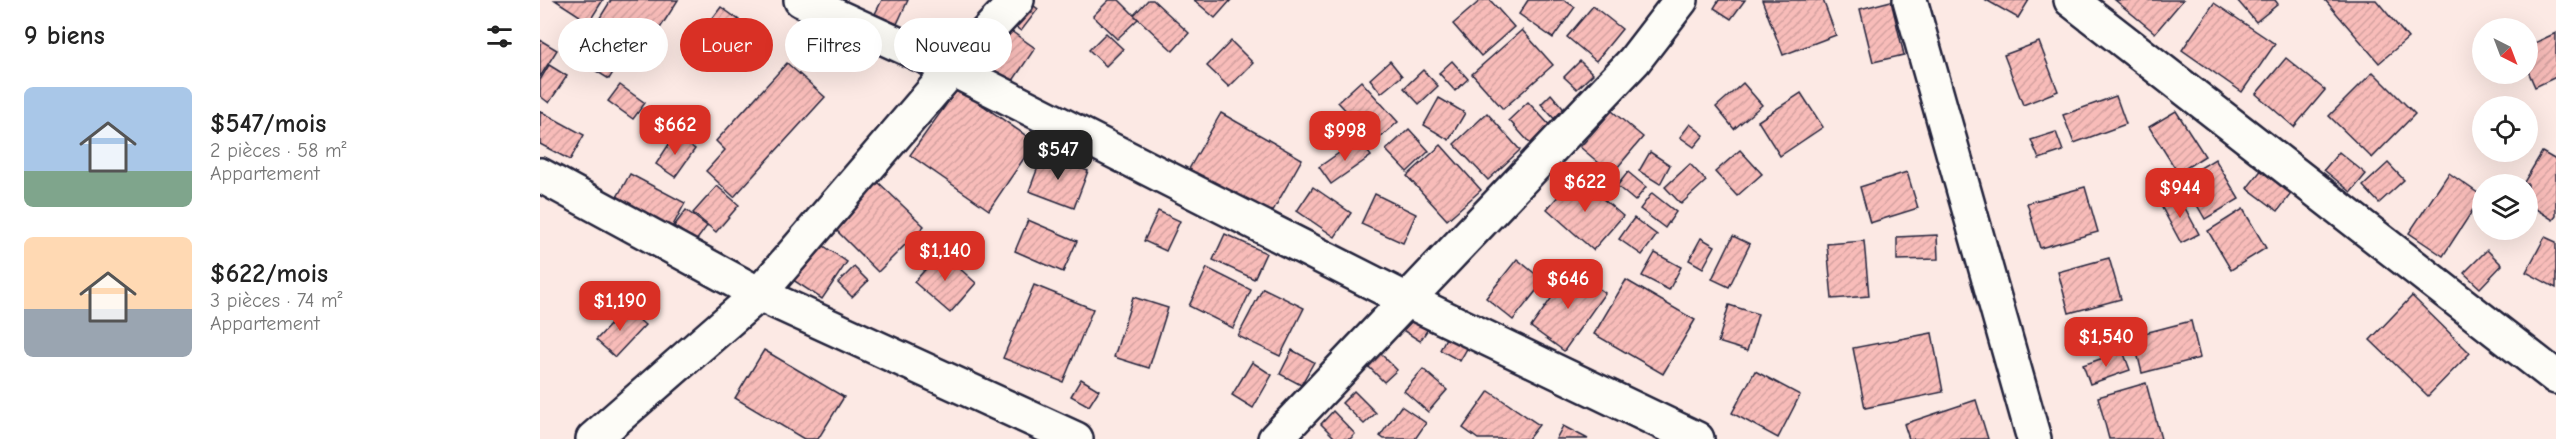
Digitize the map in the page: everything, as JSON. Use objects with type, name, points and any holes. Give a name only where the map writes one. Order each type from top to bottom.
[{"type":"street","points":[[801,0],[894,42]]},
{"type":"street","points":[[1000,18],[1017,0]]},
{"type":"street","points":[[1275,439],[1405,299],[1634,61],[1681,0]]},
{"type":"street","points":[[1910,0],[2034,439]]},
{"type":"street","points":[[2071,0],[2556,377]]},
{"type":"street","points":[[609,435],[759,294],[949,72]]},
{"type":"street","points":[[958,72],[1405,299],[1697,439]]},
{"type":"street","points":[[540,175],[759,294],[1076,439]]},
{"type":"building","points":[[555,0],[603,0],[592,18],[583,18]]},
{"type":"building","points":[[611,0],[678,0],[667,18],[600,18]]},
{"type":"building","points":[[882,0],[908,0],[900,18],[894,18],[894,23],[875,14]]},
{"type":"building","points":[[1026,0],[1038,9],[1021,31],[1012,24],[1012,18],[1003,18],[999,15]]},
{"type":"building","points":[[1109,0],[1119,0],[1138,19],[1117,39],[1093,16]]},
{"type":"building","points":[[1148,0],[1153,0],[1189,33],[1173,51],[1134,15]]},
{"type":"building","points":[[1194,0],[1231,0],[1215,18]]},
{"type":"building","points":[[1481,0],[1490,0],[1514,27],[1481,56],[1453,24]]},
{"type":"building","points":[[1528,0],[1564,0],[1575,7],[1553,38],[1519,14]]},
{"type":"building","points":[[1719,0],[1745,0],[1731,19],[1714,8]]},
{"type":"building","points":[[1762,0],[1823,0],[1836,35],[1783,55]]},
{"type":"building","points":[[1986,0],[2029,0],[2018,18]]},
{"type":"building","points":[[2115,0],[2183,0],[2155,33]]},
{"type":"building","points":[[2237,0],[2275,0],[2278,4],[2256,22]]},
{"type":"building","points":[[2325,0],[2376,0],[2408,38],[2379,63]]},
{"type":"building","points":[[1891,1],[1904,55],[1873,62],[1860,9]]},
{"type":"building","points":[[2214,3],[2275,44],[2242,92],[2182,50]]},
{"type":"building","points":[[1593,6],[1622,29],[1596,61],[1567,37]]},
{"type":"building","points":[[721,7],[736,18],[713,18]]},
{"type":"building","points":[[1522,30],[1553,65],[1503,109],[1472,74]]},
{"type":"building","points":[[1012,32],[1035,48],[1006,91],[978,72],[1012,72]]},
{"type":"building","points":[[1106,33],[1123,49],[1106,66],[1089,50]]},
{"type":"building","points":[[2556,33],[2556,77],[2535,87],[2534,84],[2538,84],[2538,41]]},
{"type":"building","points":[[540,40],[557,50],[540,77]]},
{"type":"building","points":[[1231,41],[1253,63],[1229,87],[1207,66]]},
{"type":"building","points":[[2039,42],[2058,91],[2023,105],[2004,55]]},
{"type":"building","points":[[2286,58],[2325,90],[2294,127],[2256,94]]},
{"type":"building","points":[[1390,61],[1402,76],[1381,93],[1370,79]]},
{"type":"building","points":[[1452,61],[1468,79],[1455,91],[1439,73]]},
{"type":"building","points":[[1580,61],[1593,74],[1577,89],[1564,77]]},
{"type":"building","points":[[549,65],[567,76],[549,103],[540,96],[540,80]]},
{"type":"building","points":[[785,65],[785,72],[797,72],[825,97],[734,197],[706,171],[725,150],[716,141]]},
{"type":"building","points":[[1423,70],[1438,86],[1419,104],[1404,88]]},
{"type":"building","points":[[598,72],[613,72],[609,79]]},
{"type":"building","points":[[2373,72],[2415,114],[2372,158],[2329,116]]},
{"type":"building","points":[[1361,81],[1398,122],[1375,142],[1338,102]]},
{"type":"building","points":[[1743,83],[1762,105],[1734,129],[1716,107]]},
{"type":"building","points":[[620,85],[645,103],[633,119],[608,101]]},
{"type":"building","points":[[958,88],[1035,142],[989,210],[910,155]]},
{"type":"building","points":[[1801,93],[1823,127],[1780,156],[1758,121]]},
{"type":"building","points":[[1551,94],[1567,113],[1557,122],[1541,104]]},
{"type":"building","points":[[2116,96],[2126,124],[2074,143],[2063,115]]},
{"type":"building","points":[[1439,98],[1465,113],[1449,140],[1424,125]]},
{"type":"building","points":[[1528,102],[1556,132],[1536,150],[1509,120]]},
{"type":"building","points":[[540,111],[584,135],[570,160],[540,144]]},
{"type":"building","points":[[1612,111],[1643,137],[1612,174],[1580,147]]},
{"type":"building","points":[[2176,111],[2205,156],[2178,173],[2149,127]]},
{"type":"building","points":[[1221,113],[1302,159],[1270,216],[1189,169]]},
{"type":"building","points":[[1487,113],[1520,150],[1488,180],[1454,144]]},
{"type":"building","points":[[1690,124],[1704,135],[1694,147],[1680,137]]},
{"type":"building","points":[[1409,129],[1429,151],[1407,172],[1386,150]]},
{"type":"building","points":[[2056,132],[2063,151],[2039,159],[2031,140]]},
{"type":"building","points":[[675,135],[695,149],[675,177],[656,164]]},
{"type":"building","points":[[1359,139],[1371,156],[1331,184],[1319,167]]},
{"type":"building","points":[[1441,145],[1481,190],[1447,220],[1407,176]]},
{"type":"building","points":[[1740,150],[1762,174],[1737,196],[1715,172]]},
{"type":"building","points":[[1650,152],[1670,165],[1660,184],[1639,171]]},
{"type":"building","points":[[2339,152],[2366,174],[2351,192],[2324,170]]},
{"type":"building","points":[[2542,152],[2556,160],[2556,216],[2553,220],[2538,210],[2538,174],[2529,174]]},
{"type":"building","points":[[1043,154],[1088,171],[1074,208],[1029,191]]},
{"type":"building","points":[[2215,159],[2239,199],[2205,219],[2182,179]]},
{"type":"building","points":[[2388,163],[2404,180],[2379,203],[2363,186]]},
{"type":"building","points":[[1690,164],[1706,181],[1681,204],[1665,187]]},
{"type":"building","points":[[2263,168],[2293,191],[2278,211],[2247,188]]},
{"type":"building","points":[[1628,172],[1646,187],[1635,201],[1617,186]]},
{"type":"building","points":[[1907,172],[1918,208],[1870,223],[1860,187]]},
{"type":"building","points":[[2449,173],[2472,189],[2472,211],[2443,256],[2409,233]]},
{"type":"building","points":[[630,174],[685,203],[671,229],[616,199]]},
{"type":"building","points":[[1576,176],[1623,216],[1593,250],[1547,209]]},
{"type":"building","points":[[877,181],[924,226],[878,272],[832,226]]},
{"type":"building","points":[[717,186],[739,205],[716,232],[693,213]]},
{"type":"building","points":[[1313,187],[1351,213],[1335,237],[1297,211]]},
{"type":"building","points":[[2085,187],[2098,232],[2040,248],[2027,203]]},
{"type":"building","points":[[1652,193],[1676,212],[1665,228],[1640,209]]},
{"type":"building","points":[[1375,194],[1416,214],[1403,243],[1361,224]]},
{"type":"building","points":[[2178,195],[2199,234],[2181,243],[2160,204]]},
{"type":"building","points":[[2243,209],[2266,248],[2231,270],[2208,231]]},
{"type":"building","points":[[686,210],[707,226],[696,241],[674,226]]},
{"type":"building","points":[[1158,211],[1180,221],[1166,251],[1144,241]]},
{"type":"building","points":[[1634,218],[1657,235],[1642,255],[1619,239]]},
{"type":"building","points":[[1028,220],[1077,241],[1063,272],[1015,251]]},
{"type":"building","points":[[805,233],[847,262],[822,299],[787,276]]},
{"type":"building","points":[[1225,234],[1266,253],[1254,279],[1213,260]]},
{"type":"building","points":[[1937,235],[1938,259],[1897,260],[1897,237]]},
{"type":"building","points":[[1733,236],[1750,244],[1729,287],[1712,279]]},
{"type":"building","points":[[2545,237],[2556,242],[2556,288],[2526,272]]},
{"type":"building","points":[[1701,238],[1715,246],[1703,268],[1689,260]]},
{"type":"building","points":[[1864,241],[1869,296],[1832,299],[1827,244]]},
{"type":"building","points":[[2487,250],[2502,265],[2480,288],[2464,273]]},
{"type":"building","points":[[941,252],[976,283],[950,313],[914,282]]},
{"type":"building","points":[[1655,253],[1681,267],[1669,290],[1642,276]]},
{"type":"building","points":[[2109,258],[2121,299],[2069,313],[2058,272]]},
{"type":"building","points":[[1517,259],[1544,281],[1513,320],[1486,298]]},
{"type":"building","points":[[854,267],[868,281],[852,297],[838,283]]},
{"type":"building","points":[[1207,268],[1251,290],[1233,328],[1189,306]]},
{"type":"building","points":[[1572,269],[1605,293],[1564,351],[1531,327]]},
{"type":"building","points":[[1626,280],[1695,320],[1663,374],[1594,334]]},
{"type":"building","points":[[1034,285],[1093,309],[1063,382],[1003,358]]},
{"type":"building","points":[[1263,288],[1304,308],[1280,356],[1238,336]]},
{"type":"building","points":[[2412,296],[2470,353],[2428,396],[2370,340]]},
{"type":"building","points":[[1133,297],[1168,308],[1149,368],[1114,357]]},
{"type":"building","points":[[1729,305],[1758,314],[1747,351],[1718,342]]},
{"type":"building","points":[[626,308],[645,325],[615,357],[596,340]]},
{"type":"building","points":[[1411,314],[1430,326],[1420,341],[1401,329]]},
{"type":"building","points":[[2191,321],[2200,358],[2142,373],[2133,336]]},
{"type":"building","points":[[1932,333],[1943,392],[1865,408],[1853,348]]},
{"type":"building","points":[[1448,334],[1469,345],[1460,361],[1440,350]]},
{"type":"building","points":[[764,350],[844,397],[818,439],[804,439],[735,398]]},
{"type":"building","points":[[1292,350],[1314,362],[1301,385],[1280,374]]},
{"type":"building","points":[[2123,351],[2130,370],[2090,384],[2083,365]]},
{"type":"building","points":[[1379,352],[1397,370],[1384,382],[1366,364]]},
{"type":"building","points":[[1252,362],[1272,375],[1253,408],[1232,395]]},
{"type":"building","points":[[1423,369],[1447,390],[1428,412],[1404,391]]},
{"type":"building","points":[[1755,371],[1800,395],[1778,438],[1732,413]]},
{"type":"building","points":[[1081,379],[1099,390],[1089,406],[1071,396]]},
{"type":"building","points":[[2146,383],[2161,439],[2109,439],[2098,397]]},
{"type":"building","points":[[1354,391],[1376,413],[1364,424],[1342,403]]},
{"type":"building","points":[[1489,391],[1539,425],[1528,439],[1478,439],[1463,428]]},
{"type":"building","points":[[1976,400],[1988,439],[1909,439],[1904,424]]},
{"type":"building","points":[[1401,406],[1426,423],[1415,439],[1384,439],[1380,436]]},
{"type":"building","points":[[1333,411],[1355,434],[1350,439],[1336,439],[1321,424]]},
{"type":"building","points":[[1563,426],[1588,439],[1556,439]]}]
